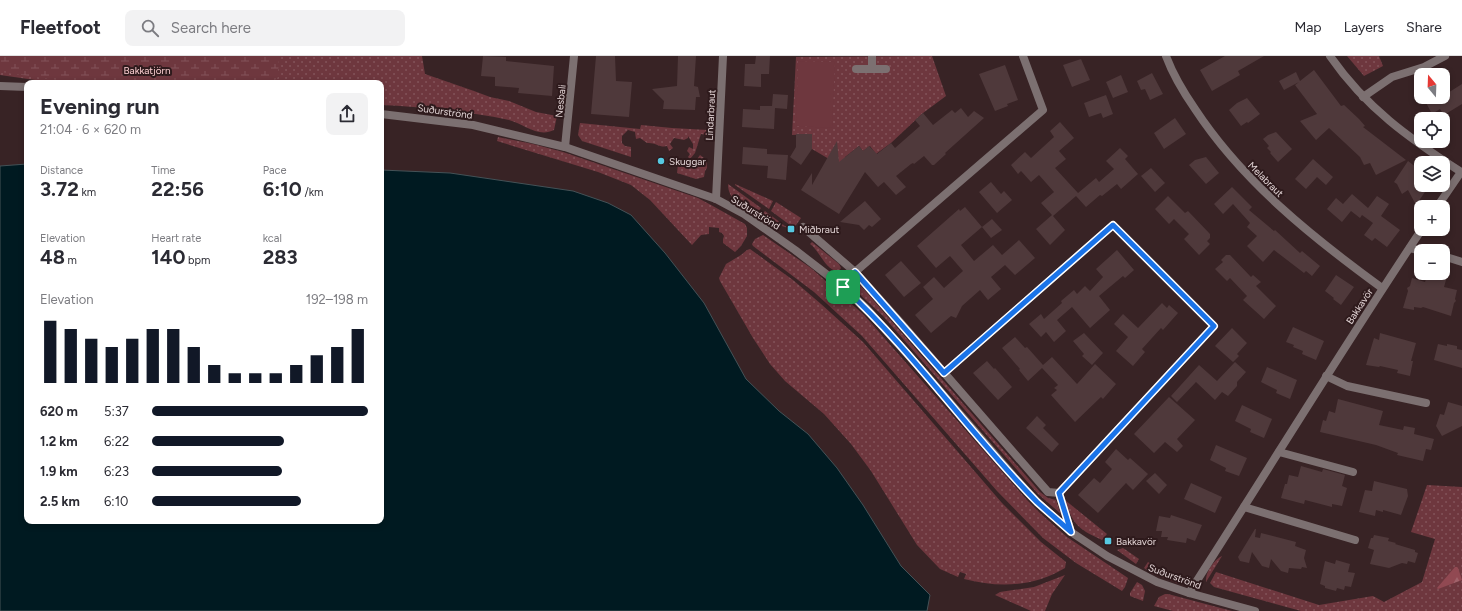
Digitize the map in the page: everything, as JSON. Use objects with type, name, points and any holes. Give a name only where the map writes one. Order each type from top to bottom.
[{"type":"street","name":"Nesbali","points":[[565,147],[574,56]]},
{"type":"street","name":"Lindarbraut","points":[[716,199],[723,56]]},
{"type":"street","points":[[872,56],[872,70]]},
{"type":"street","points":[[843,287],[855,272],[1043,110],[1023,56]]},
{"type":"street","name":"Melabraut","points":[[1166,56],[1186,95],[1205,124],[1230,157],[1284,211],[1324,244],[1382,288]]},
{"type":"street","points":[[1330,56],[1363,97],[1406,136],[1461,172],[1442,200]]},
{"type":"street","points":[[1363,97],[1392,77],[1424,67],[1445,56]]},
{"type":"street","points":[[856,69],[886,69]]},
{"type":"street","points":[[0,86],[24,88]]},
{"type":"street","name":"Suðurströnd","points":[[384,114],[473,125],[565,147],[716,199],[744,214],[843,287],[866,308],[922,370],[1015,478],[1038,503],[1071,532],[1098,550],[1136,572],[1157,582],[1189,593],[1255,611]]},
{"type":"street","points":[[944,373],[1113,225],[1214,326],[1059,493]]},
{"type":"street","points":[[803,227],[855,272],[1048,492],[1059,493]]},
{"type":"street","name":"Bakkavör","points":[[1189,593],[1382,288],[1418,236]]},
{"type":"street","points":[[1410,248],[1414,249]]},
{"type":"street","points":[[1450,258],[1462,262]]},
{"type":"street","points":[[1326,376],[1347,386],[1426,404]]},
{"type":"street","points":[[1279,452],[1352,472]]},
{"type":"street","points":[[1059,493],[1071,532]]},
{"type":"street","points":[[1244,507],[1355,540]]},
{"type":"green space","points":[[0,56],[422,56],[425,74],[490,97],[509,101],[536,112],[557,116],[554,130],[542,132],[531,130],[509,120],[477,114],[429,108],[384,105],[384,80],[35,80],[0,75]]},
{"type":"green space","name":"Bakkatjörn","points":[[0,56],[279,56],[278,77],[275,80],[57,80],[0,72]]},
{"type":"green space","points":[[932,56],[946,96],[923,113],[891,143],[876,154],[870,146],[863,151],[859,146],[845,157],[851,172],[812,149],[812,134],[792,135],[796,57]]},
{"type":"green space","points":[[1347,56],[1379,56],[1383,66],[1364,76]]},
{"type":"green space","points":[[798,61],[835,62],[832,128],[796,126]]},
{"type":"green space","points":[[580,123],[640,129],[641,125],[708,130],[707,135],[701,134],[695,153],[690,159],[688,157],[690,154],[687,151],[689,147],[693,149],[693,144],[688,136],[688,138],[684,140],[674,138],[670,144],[673,148],[669,151],[667,146],[647,143],[640,138],[636,139],[635,132],[628,130],[622,136],[622,143],[625,146],[631,147],[631,157],[582,141],[578,135]]},
{"type":"green space","points":[[498,137],[563,152],[698,198],[745,224],[747,228],[747,236],[735,252],[723,243],[724,236],[719,232],[719,228],[709,227],[709,234],[701,235],[692,245],[650,200],[631,185],[598,172],[497,141]]},
{"type":"green space","points":[[700,155],[706,158],[707,168],[704,177],[696,179],[677,173],[678,164],[695,162]]},
{"type":"green space","points":[[728,184],[761,208],[756,214],[742,206],[734,199],[729,190]]},
{"type":"green space","points":[[735,185],[773,201],[769,209]]},
{"type":"green space","points":[[776,202],[801,218],[794,228],[771,211]]},
{"type":"green space","points":[[765,211],[788,228],[769,222],[760,217]]},
{"type":"green space","points":[[763,235],[811,268],[864,315],[1040,513],[1067,537],[1128,578],[1122,591],[1076,563],[1043,538],[997,491],[862,336],[814,292],[753,246],[752,244],[755,239]]},
{"type":"green space","points":[[812,242],[839,264],[841,268],[839,271],[830,268],[827,265],[814,247],[810,244]]},
{"type":"green space","points":[[750,249],[793,280],[863,342],[1002,503],[1041,542],[1066,562],[1065,568],[1041,579],[1016,584],[990,584],[977,582],[964,579],[966,574],[960,572],[958,577],[940,569],[917,545],[871,471],[851,444],[824,414],[785,381],[770,364],[753,338],[719,278],[726,264]]},
{"type":"green space","points":[[860,285],[868,294],[1040,492],[1048,498],[1056,500],[1061,514],[1038,494],[883,316],[856,291],[856,286]]},
{"type":"green space","points":[[1427,485],[1462,487],[1462,611],[1301,611],[1214,587],[1210,583],[1216,572],[1319,605],[1373,596],[1384,602],[1422,582],[1435,539],[1411,532]]},
{"type":"green space","points":[[1065,500],[1107,534],[1102,540],[1087,533],[1074,521]]},
{"type":"green space","points":[[1123,548],[1139,559],[1136,564],[1117,550]]},
{"type":"green space","points":[[1222,556],[1206,582],[1207,574],[1211,567],[1216,560]]},
{"type":"green space","points":[[1148,562],[1180,584],[1151,573],[1144,568]]},
{"type":"green space","points":[[1455,567],[1458,568],[1462,580],[1438,589],[1437,588]]},
{"type":"green space","points":[[1065,575],[1052,594],[1045,611],[1031,611],[995,595],[1000,592],[1034,587]]},
{"type":"green space","points":[[1137,582],[1142,585],[1145,591],[1143,601],[1130,596],[1130,593]]},
{"type":"green space","points":[[1165,594],[1232,611],[1173,611],[1154,606],[1159,597]]},
{"type":"water","points":[[24,164],[24,524],[384,524],[384,170],[450,173],[573,191],[608,203],[631,215],[665,253],[704,303],[746,379],[779,411],[808,434],[837,468],[863,505],[901,566],[930,595],[927,611],[0,611],[0,166]]},
{"type":"building","points":[[483,56],[506,57],[506,61],[554,66],[552,96],[518,93],[519,88],[495,86],[495,77],[481,76]]},
{"type":"building","points":[[596,56],[615,56],[616,81],[632,82],[629,117],[591,114]]},
{"type":"building","points":[[678,56],[696,56],[694,86],[698,87],[700,97],[696,97],[695,110],[663,109],[664,101],[652,89],[677,86]]},
{"type":"building","points":[[756,56],[770,56],[769,74],[761,74],[761,87],[744,86],[745,64],[755,64]]},
{"type":"building","points":[[1225,56],[1264,56],[1238,71],[1240,75],[1212,91],[1200,70]]},
{"type":"building","points":[[1081,59],[1090,80],[1072,87],[1063,65]]},
{"type":"building","points":[[1005,65],[1018,100],[995,111],[979,74]]},
{"type":"building","points":[[1314,70],[1341,106],[1344,105],[1365,126],[1363,127],[1406,160],[1376,175],[1370,163],[1364,165],[1360,157],[1329,128],[1316,140],[1300,121],[1317,114],[1295,85],[1299,82],[1284,90],[1279,81],[1296,72],[1300,81]]},
{"type":"building","points":[[1152,73],[1163,94],[1150,100],[1145,89],[1141,90],[1137,81]]},
{"type":"building","points":[[1121,75],[1128,92],[1113,98],[1106,82]]},
{"type":"building","points":[[1462,84],[1462,104],[1449,112],[1442,112],[1440,109],[1435,112],[1431,112],[1427,104],[1450,104],[1450,92]]},
{"type":"building","points":[[773,94],[788,95],[787,109],[775,108],[774,129],[742,127],[743,109],[760,110],[760,106],[772,106]]},
{"type":"building","points":[[1106,95],[1113,114],[1103,118],[1101,113],[1089,117],[1084,103]]},
{"type":"building","points":[[1247,98],[1260,114],[1248,123],[1247,122],[1241,126],[1229,110],[1237,103]]},
{"type":"building","points":[[961,108],[968,117],[974,111],[984,118],[945,153],[946,154],[934,165],[932,165],[924,156],[896,176],[906,187],[896,195],[884,182],[878,187],[865,172],[839,214],[801,190],[812,173],[812,185],[837,141],[839,162],[859,146],[863,151],[869,146],[877,154],[891,143],[895,148],[920,126],[915,120],[923,113],[933,125],[952,110],[955,113]]},
{"type":"building","points":[[1175,118],[1186,134],[1164,149],[1154,133]]},
{"type":"building","points":[[1060,122],[1074,138],[1059,151],[1066,159],[1055,168],[1078,193],[1096,178],[1099,182],[1114,169],[1106,161],[1120,148],[1128,156],[1125,159],[1138,174],[1121,189],[1117,184],[1102,196],[1100,195],[1086,207],[1076,196],[1053,216],[1065,230],[1050,245],[1036,229],[1052,215],[1041,203],[1054,192],[1039,175],[1031,182],[1021,171],[1018,174],[1011,165],[1025,152],[1031,158],[1054,137],[1050,131]]},
{"type":"building","points":[[1276,132],[1292,149],[1278,162],[1270,153],[1271,152],[1267,148],[1269,146],[1263,139]]},
{"type":"building","points":[[796,134],[812,134],[812,149],[801,165],[790,157],[796,147]]},
{"type":"building","points":[[743,147],[767,149],[767,154],[788,155],[786,180],[767,178],[768,166],[742,164]]},
{"type":"building","points":[[1206,157],[1219,173],[1206,184],[1189,165],[1195,160]]},
{"type":"building","points":[[1313,159],[1333,177],[1326,185],[1317,177],[1306,189],[1295,179]]},
{"type":"building","points":[[1408,161],[1414,166],[1414,192],[1425,192],[1419,200],[1414,200],[1414,201],[1408,190],[1402,194],[1397,184],[1394,182]]},
{"type":"building","points":[[1151,168],[1165,183],[1155,192],[1141,176]]},
{"type":"building","points":[[991,182],[1001,194],[1004,191],[1012,200],[997,213],[979,192]]},
{"type":"building","points":[[1232,187],[1252,207],[1249,210],[1274,231],[1275,230],[1300,253],[1302,251],[1320,266],[1312,276],[1306,271],[1304,273],[1274,250],[1263,262],[1247,246],[1257,236],[1247,227],[1250,223],[1233,204],[1223,214],[1214,204]]},
{"type":"building","points":[[1352,194],[1368,208],[1377,196],[1389,204],[1381,216],[1400,230],[1387,247],[1375,238],[1372,241],[1364,235],[1373,223],[1362,215],[1360,218],[1351,211],[1342,222],[1327,209],[1336,198],[1343,204]]},
{"type":"building","points":[[1168,196],[1185,213],[1188,211],[1210,234],[1210,238],[1207,241],[1210,244],[1199,255],[1184,239],[1189,234],[1174,219],[1169,224],[1155,209]]},
{"type":"building","points":[[865,201],[881,219],[872,227],[869,225],[864,230],[859,225],[840,222]]},
{"type":"building","points":[[965,207],[982,227],[961,245],[974,261],[993,245],[1002,255],[1019,240],[1035,258],[1015,275],[1005,265],[991,277],[1001,289],[988,300],[980,290],[962,306],[956,318],[951,316],[931,333],[915,315],[933,299],[923,287],[934,277],[944,288],[963,271],[950,256],[936,268],[917,246],[959,209],[960,211]]},
{"type":"building","points":[[992,219],[1002,230],[991,238],[982,227]]},
{"type":"building","points":[[1117,250],[1134,270],[1125,278],[1123,276],[1099,296],[1110,310],[1090,328],[1072,307],[1057,320],[1066,331],[1054,342],[1046,332],[1041,337],[1029,324],[1041,314],[1044,319],[1074,290],[1077,294],[1085,286],[1090,291],[1103,277],[1096,269]]},
{"type":"building","points":[[1226,255],[1230,255],[1251,277],[1253,275],[1261,282],[1256,286],[1276,306],[1264,319],[1243,300],[1247,296],[1230,278],[1227,281],[1215,269],[1223,262],[1221,260]]},
{"type":"building","points":[[901,261],[921,283],[904,297],[885,275]]},
{"type":"building","points":[[1336,275],[1354,287],[1341,305],[1325,291]]},
{"type":"building","points":[[1412,278],[1414,280],[1425,282],[1426,280],[1446,280],[1444,287],[1457,290],[1456,301],[1454,303],[1451,316],[1423,307],[1414,307],[1414,310],[1403,308],[1408,291],[1407,288],[1410,286]]},
{"type":"building","points":[[1162,303],[1167,308],[1169,305],[1178,313],[1163,330],[1161,328],[1142,349],[1145,352],[1133,366],[1116,351],[1128,337],[1114,324],[1123,314],[1138,328]]},
{"type":"building","points":[[1293,327],[1324,341],[1316,360],[1302,354],[1303,351],[1286,342]]},
{"type":"building","points":[[1232,328],[1247,343],[1237,354],[1239,356],[1233,362],[1215,346]]},
{"type":"building","points":[[1084,333],[1103,353],[1092,365],[1082,356],[1084,354],[1073,341]]},
{"type":"building","points":[[1380,333],[1416,343],[1411,361],[1413,361],[1410,376],[1397,373],[1398,370],[1366,365],[1374,338],[1379,340]]},
{"type":"building","points":[[1015,337],[1025,348],[1027,347],[1043,365],[1052,357],[1077,384],[1095,364],[1116,384],[1103,399],[1101,397],[1075,422],[1051,395],[1057,390],[1054,388],[1058,385],[1042,368],[1028,381],[1002,348]]},
{"type":"building","points":[[1438,344],[1457,346],[1457,349],[1462,350],[1462,368],[1434,360]]},
{"type":"building","points":[[987,361],[1012,387],[998,400],[973,373]]},
{"type":"building","points":[[1235,362],[1246,372],[1228,396],[1222,392],[1215,400],[1196,382],[1177,402],[1171,396],[1199,365],[1217,381]]},
{"type":"building","points":[[1267,367],[1297,380],[1290,399],[1276,393],[1277,390],[1261,382]]},
{"type":"building","points":[[1169,397],[1195,420],[1177,439],[1183,446],[1177,452],[1165,442],[1154,453],[1134,434]]},
{"type":"building","points":[[1338,399],[1383,411],[1379,425],[1403,430],[1404,426],[1415,428],[1414,434],[1434,439],[1431,450],[1426,449],[1423,461],[1397,455],[1398,453],[1376,445],[1320,432],[1323,420],[1326,421],[1329,411],[1335,413]]},
{"type":"building","points":[[1448,402],[1462,406],[1462,426],[1442,436],[1436,426],[1440,414],[1444,415]]},
{"type":"building","points":[[1242,405],[1272,419],[1264,438],[1250,432],[1251,429],[1235,421]]},
{"type":"building","points":[[1037,416],[1046,425],[1043,428],[1059,444],[1052,452],[1026,428]]},
{"type":"building","points":[[1216,445],[1247,458],[1239,476],[1225,471],[1226,468],[1210,460]]},
{"type":"building","points":[[1116,449],[1128,460],[1130,458],[1148,474],[1133,490],[1126,483],[1098,513],[1078,495],[1094,478],[1100,483],[1112,469],[1105,462]]},
{"type":"building","points":[[1301,466],[1322,472],[1323,469],[1345,475],[1342,486],[1347,488],[1342,506],[1332,504],[1332,507],[1305,500],[1304,504],[1281,498],[1289,475],[1298,477]]},
{"type":"building","points":[[1155,473],[1167,485],[1159,494],[1146,481]]},
{"type":"building","points":[[1374,481],[1407,489],[1408,496],[1401,515],[1383,510],[1383,512],[1376,510],[1375,516],[1359,512],[1365,490],[1372,491]]},
{"type":"building","points":[[1191,483],[1222,497],[1215,513],[1184,499]]},
{"type":"building","points":[[1171,515],[1202,525],[1195,541],[1187,538],[1186,543],[1167,540],[1168,537],[1161,537],[1162,531],[1156,531],[1159,516],[1170,518]]},
{"type":"building","points":[[1255,529],[1255,537],[1260,538],[1261,533],[1296,542],[1295,546],[1306,550],[1304,558],[1307,568],[1289,568],[1288,573],[1281,571],[1271,559],[1269,568],[1262,566],[1252,552],[1249,563],[1240,561],[1238,557]]},
{"type":"building","points":[[1374,535],[1389,538],[1388,541],[1415,550],[1415,552],[1418,553],[1415,563],[1408,561],[1407,564],[1402,563],[1389,568],[1370,564],[1374,550],[1368,548],[1371,538],[1373,538]]},
{"type":"building","points":[[1336,560],[1350,564],[1348,572],[1355,573],[1351,587],[1345,586],[1344,590],[1337,588],[1336,591],[1325,588],[1325,586],[1320,584],[1325,561],[1335,564]]},
{"type":"place","name":"Skuggar","points":[[661,161]]},
{"type":"place","name":"Miðbraut","points":[[791,229]]},
{"type":"place","name":"Bakkavör","points":[[1108,541]]},
{"type":"route","points":[[1113,225],[1214,326],[1059,493],[1071,532],[1038,503],[866,308],[843,287],[855,272],[944,373],[1113,225]]}]
